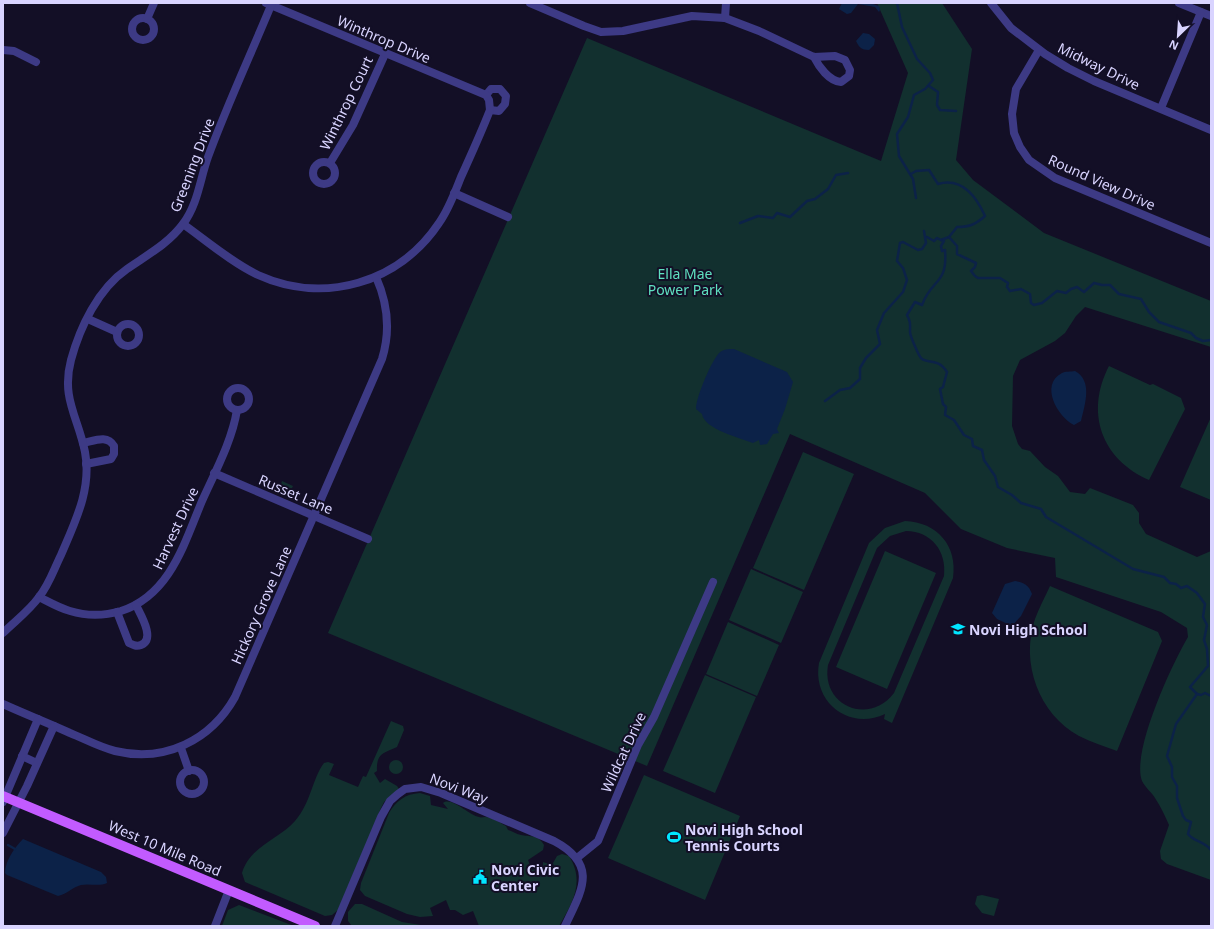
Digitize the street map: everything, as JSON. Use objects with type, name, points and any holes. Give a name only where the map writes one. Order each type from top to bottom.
[{"type":"main road","name":"West 10 Mile Road","points":[[4,798],[18,802],[316,926]]},
{"type":"street","points":[[148,19],[154,3]]},
{"type":"street","points":[[530,3],[601,32],[623,31],[692,16],[725,18],[759,31],[814,57]]},
{"type":"street","points":[[725,18],[726,3]]},
{"type":"street","name":"Midway Drive","points":[[991,3],[1011,28],[1039,50],[1094,81],[1211,130]]},
{"type":"street","points":[[1179,3],[1211,16]]},
{"type":"street","name":"Winthrop Drive","points":[[270,4],[488,98]]},
{"type":"street","name":"Greening Drive","points":[[3,632],[39,597],[51,576],[80,511],[85,489],[86,464],[83,443],[70,406],[68,379],[72,356],[98,300],[113,281],[126,270],[159,249],[183,224],[195,201],[208,156],[270,4]]},
{"type":"street","points":[[1161,108],[1201,12]]},
{"type":"street","points":[[3,50],[18,53],[36,62]]},
{"type":"street","name":"Round View Drive","points":[[1039,50],[1016,90],[1012,114],[1014,133],[1020,147],[1029,160],[1055,178],[1211,244]]},
{"type":"street","name":"Winthrop Court","points":[[330,163],[353,125],[385,54]]},
{"type":"street","points":[[183,224],[250,270],[284,284],[318,289],[335,288],[351,286],[376,278],[409,257],[432,233],[440,222],[490,110],[488,98],[491,89],[500,89],[506,96],[505,104],[499,111],[490,110]]},
{"type":"street","points":[[454,193],[508,217]]},
{"type":"street","name":"Hickory Grove Lane","points":[[3,704],[105,748],[130,754],[148,754],[181,748],[205,734],[230,707],[384,352],[388,331],[388,313],[384,296],[376,278]]},
{"type":"street","points":[[88,319],[117,332]]},
{"type":"street","name":"Harvest Drive","points":[[39,597],[78,613],[104,615],[136,605],[156,591],[172,569],[232,430],[237,410]]},
{"type":"street","points":[[83,443],[105,439],[110,440],[114,446],[114,454],[111,458],[86,464]]},
{"type":"street","name":"Russet Lane","points":[[214,474],[368,539]]},
{"type":"street","name":"Wildcat Drive","points":[[577,858],[598,841],[638,745],[654,717],[712,582]]},
{"type":"street","points":[[117,612],[129,643],[135,646],[141,645],[145,642],[148,633],[136,605]]},
{"type":"street","points":[[4,798],[38,719]]},
{"type":"street","points":[[3,833],[54,726]]},
{"type":"street","points":[[181,748],[189,770]]},
{"type":"street","points":[[22,756],[37,763]]},
{"type":"street","name":"Novi Way","points":[[335,926],[385,808],[390,801],[405,789],[422,787],[442,793],[554,841],[564,846],[577,858]]},
{"type":"street","points":[[565,926],[583,886],[584,875],[582,866],[577,858]]},
{"type":"street","points":[[215,926],[229,890]]},
{"type":"green space","name":"Ella Mae Power Park","points":[[877,3],[942,3],[972,49],[956,160],[973,180],[1044,233],[1211,301],[1211,347],[1085,307],[1076,316],[1065,333],[1055,341],[1020,360],[1013,376],[1012,426],[1018,444],[1022,449],[1030,451],[1045,467],[1058,476],[1070,492],[1085,494],[1090,488],[1133,505],[1139,513],[1139,523],[1146,534],[1197,557],[1211,551],[1211,880],[1167,864],[1161,859],[1160,851],[1169,825],[1154,796],[1142,781],[1140,768],[1142,750],[1155,708],[1188,637],[1187,628],[1161,612],[1056,577],[1055,558],[1007,548],[961,529],[925,493],[790,434],[647,766],[328,633],[587,38],[881,161],[908,73]]},
{"type":"green space","points":[[1109,366],[1150,385],[1153,384],[1181,398],[1185,409],[1149,480],[1133,471],[1119,460],[1109,447],[1102,432],[1098,417],[1098,400],[1102,383]]},
{"type":"green space","points":[[1211,417],[1211,500],[1180,487]]},
{"type":"green space","points":[[803,452],[854,474],[804,590],[753,568]]},
{"type":"green space","points":[[282,481],[293,486],[289,494],[279,490]]},
{"type":"green space","points":[[905,521],[916,522],[927,526],[936,531],[943,538],[952,556],[954,566],[953,578],[892,723],[884,719],[885,714],[872,718],[859,719],[846,716],[836,710],[827,701],[821,690],[818,677],[819,663],[869,543],[885,528]],"holes":[[[906,531],[923,535],[936,544],[943,558],[944,576],[894,693],[884,703],[872,708],[860,709],[849,707],[839,701],[832,691],[828,679],[828,665],[877,548],[890,536]]]},
{"type":"green space","points":[[885,551],[936,573],[887,689],[836,667]]},
{"type":"green space","points":[[751,569],[803,592],[781,643],[729,620]]},
{"type":"green space","points":[[1050,586],[1158,632],[1162,641],[1117,751],[1079,736],[1065,726],[1053,715],[1036,686],[1030,653],[1031,636],[1035,619]]},
{"type":"green space","points":[[728,622],[779,645],[757,696],[706,674]]},
{"type":"green space","points":[[705,675],[756,697],[715,793],[663,771]]},
{"type":"green space","points":[[391,721],[403,726],[404,730],[397,747],[385,752],[379,757],[377,771],[374,773],[380,783],[385,779],[397,786],[399,789],[384,802],[338,910],[332,915],[325,916],[245,882],[242,873],[251,856],[295,821],[305,807],[320,769],[324,763],[328,762],[334,764],[329,775],[358,787],[363,776],[366,777]]},
{"type":"green space","points":[[396,760],[401,762],[403,767],[401,772],[396,774],[391,772],[389,767],[391,762]]},
{"type":"green space","name":"Novi High School Tennis Courts","points":[[644,775],[740,816],[705,900],[608,858]]},
{"type":"green space","points":[[420,793],[430,796],[431,805],[448,809],[443,803],[451,802],[475,816],[488,817],[496,820],[506,826],[508,830],[519,835],[533,837],[542,841],[544,845],[543,850],[528,860],[532,870],[543,865],[543,862],[549,864],[551,870],[555,869],[553,863],[557,856],[562,854],[569,856],[574,865],[577,883],[573,900],[559,926],[479,926],[473,911],[463,915],[455,910],[450,910],[446,900],[430,908],[433,916],[420,917],[407,914],[365,896],[360,890],[361,883],[389,813],[395,805],[405,797]]},
{"type":"green space","points":[[982,895],[999,899],[994,916],[982,913],[975,904],[977,896]]},
{"type":"green space","points":[[355,904],[362,904],[402,922],[427,926],[352,926],[348,921],[348,912]]},
{"type":"green space","points":[[239,905],[294,926],[222,926],[228,910]]},
{"type":"water","points":[[842,3],[870,3],[879,6],[880,10],[879,12],[875,7],[858,4],[851,13],[847,14],[839,9]]},
{"type":"water","points":[[863,33],[869,34],[875,39],[874,45],[869,50],[861,48],[856,41]]},
{"type":"water","points":[[734,349],[787,372],[793,382],[777,429],[779,433],[773,434],[767,444],[760,445],[759,440],[753,443],[723,432],[709,424],[704,419],[702,414],[696,409],[701,388],[716,357],[722,351]]},
{"type":"water","points":[[1075,371],[1081,375],[1084,381],[1086,387],[1086,400],[1081,421],[1074,425],[1062,415],[1053,400],[1051,393],[1055,378],[1063,372]]},
{"type":"water","points":[[1015,581],[1025,584],[1032,594],[1021,616],[1012,626],[997,619],[992,613],[1005,584]]},
{"type":"water","points":[[23,839],[101,872],[106,877],[107,883],[100,885],[81,885],[58,896],[7,875],[5,873],[5,868],[9,859]]},
{"type":"waterway","points":[[897,3],[902,27],[917,59],[930,73],[933,80],[925,89],[914,95],[908,117],[897,134],[899,156],[913,179],[916,198]]},
{"type":"waterway","points":[[929,86],[938,92],[937,105],[940,110],[956,111]]},
{"type":"waterway","points":[[911,174],[916,171],[929,170],[938,184],[954,183],[961,186],[973,195],[985,216],[972,224],[957,227],[949,237],[941,240],[944,241],[941,246],[942,251],[945,250],[944,270],[938,281],[930,290],[922,305],[915,302],[907,315],[910,322],[911,337],[921,358],[925,361],[940,364],[947,372],[943,387],[940,389],[943,404],[946,407],[945,415],[954,420],[964,435],[972,439],[973,446],[982,450],[984,460],[995,476],[998,487],[1012,495],[1021,503],[1041,509],[1046,517],[1133,569],[1164,577],[1170,583],[1176,584],[1181,588],[1187,586],[1197,593],[1205,604],[1203,617],[1207,625],[1204,640],[1207,649],[1208,666],[1190,687],[1197,694]]},
{"type":"waterway","points":[[740,223],[758,216],[773,218],[777,213],[790,217],[807,201],[815,199],[828,189],[836,175],[848,173]]},
{"type":"waterway","points":[[825,401],[840,390],[850,388],[860,379],[860,368],[866,358],[880,344],[877,330],[884,313],[903,292],[907,280],[903,268],[897,261],[900,243],[903,242],[918,250],[922,249],[926,243],[924,231]]},
{"type":"waterway","points":[[927,237],[934,241],[937,238],[941,240]]},
{"type":"waterway","points":[[949,237],[957,246],[957,254],[976,263],[975,267],[971,271],[975,276],[978,278],[1000,278],[1008,283],[1007,287],[1010,291],[1021,289],[1030,294],[1031,303],[1034,305],[1042,303],[1057,291],[1066,293],[1077,287],[1084,292],[1094,283],[1110,285],[1119,294],[1141,299],[1149,312],[1159,322],[1191,333],[1196,338],[1203,341],[1211,340]]},
{"type":"waterway","points":[[1211,696],[1205,693],[1201,695],[1197,694],[1176,724],[1167,756],[1172,767],[1172,777],[1177,786],[1177,798],[1183,816],[1186,820],[1191,822],[1188,834],[1190,837],[1211,850]]},
{"type":"waterway","points":[[8,845],[15,849]]},
{"type":"place","name":"Novi High School","points":[[958,629]]},
{"type":"place","name":"Novi High School Tennis Courts","points":[[674,837]]},
{"type":"place","name":"Novi Civic Center","points":[[480,877]]}]
